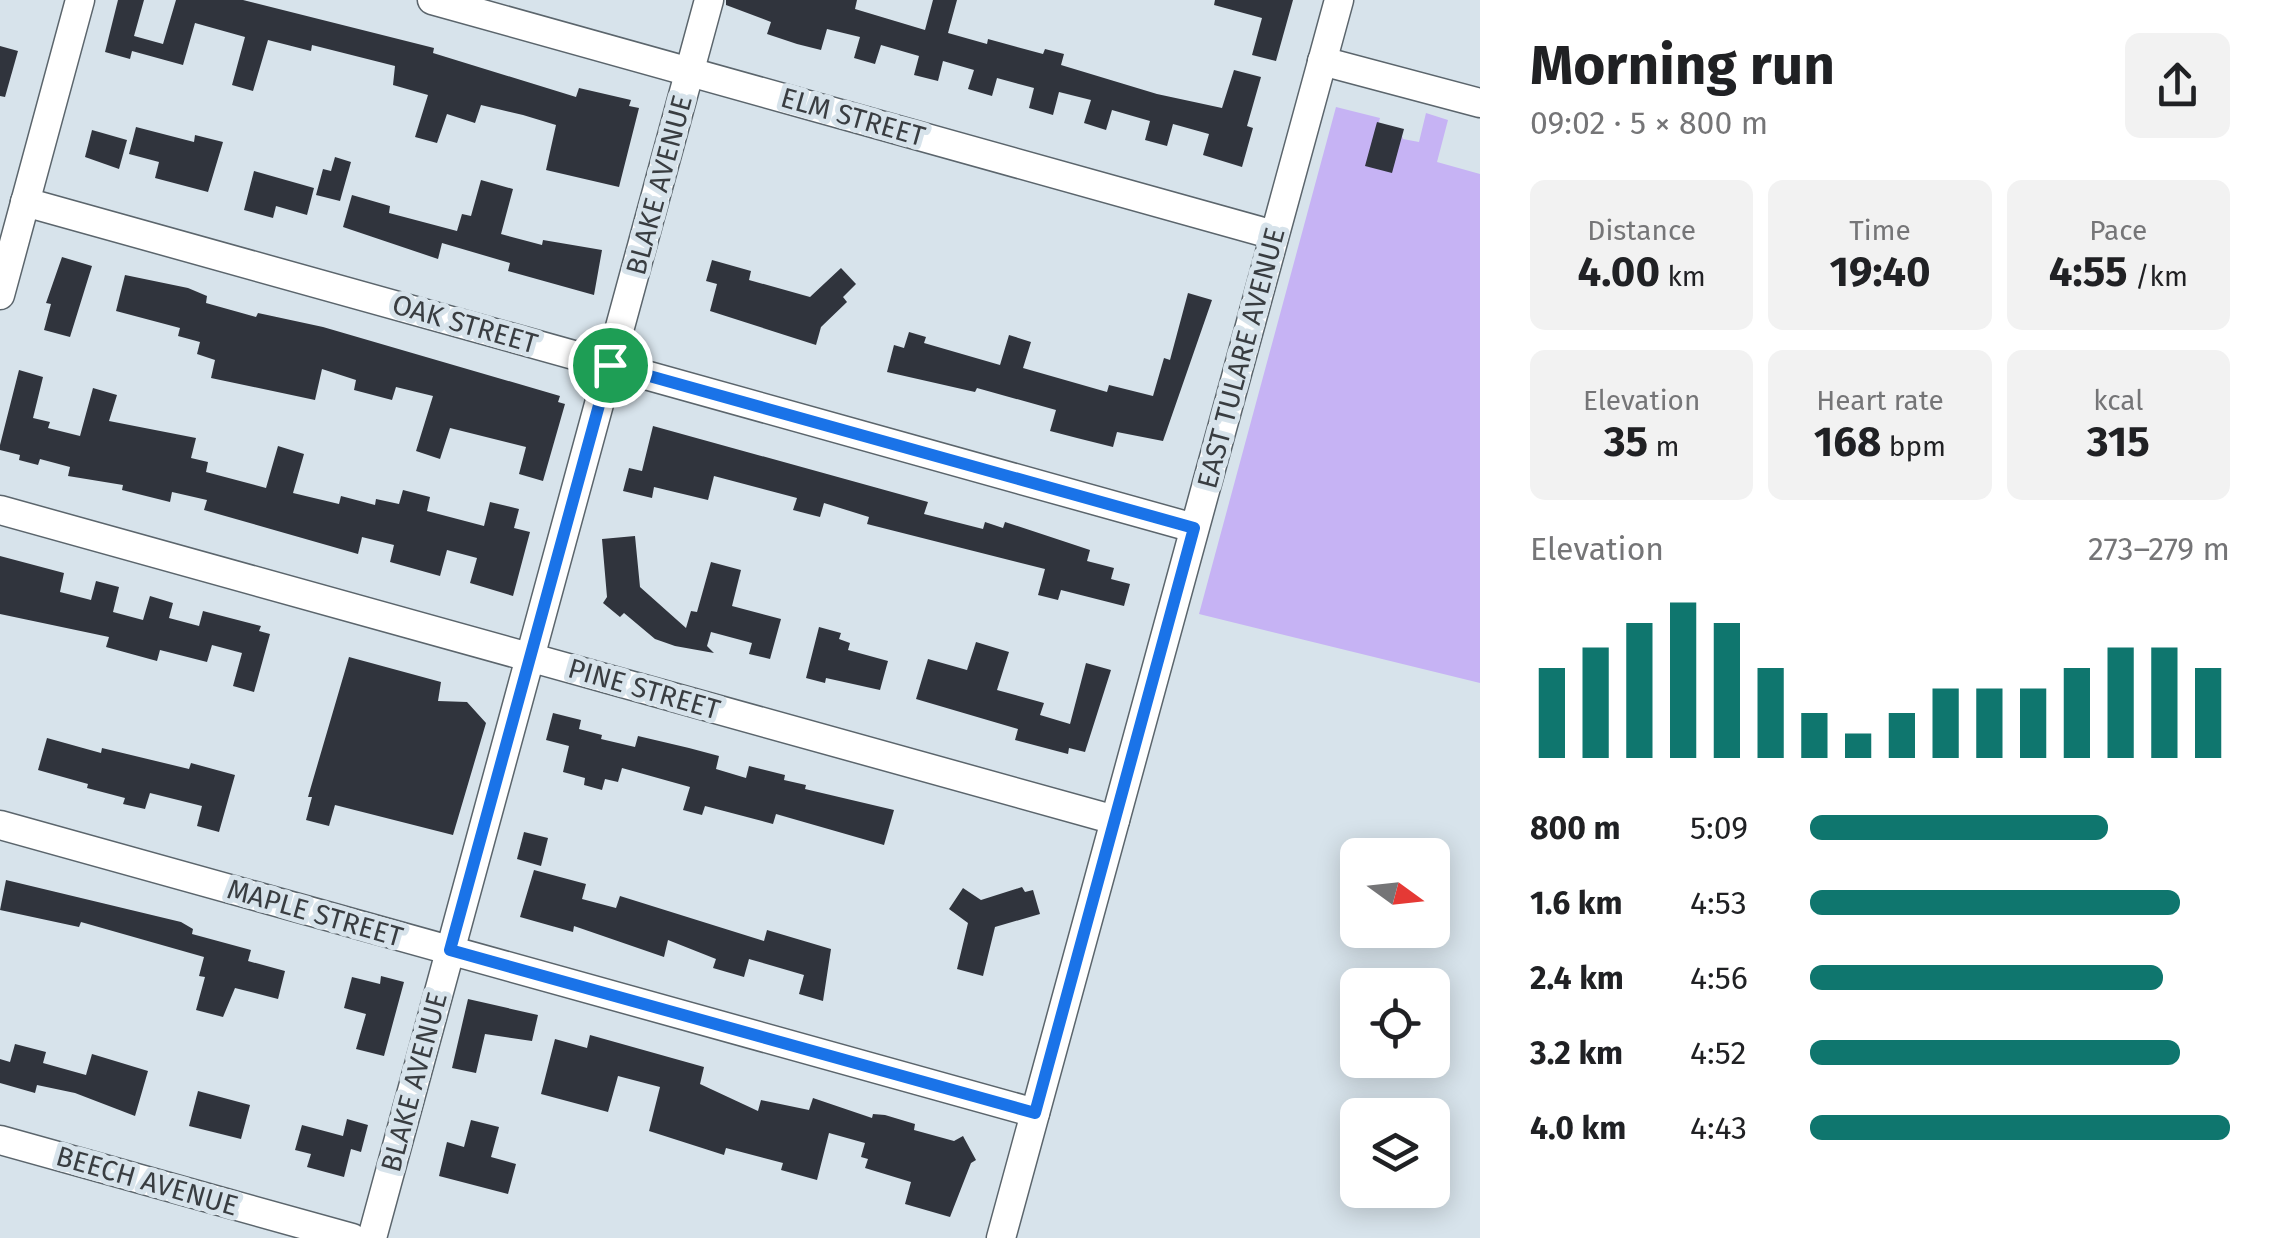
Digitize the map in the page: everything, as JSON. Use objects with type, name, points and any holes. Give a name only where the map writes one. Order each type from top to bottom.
[{"type":"street","points":[[0,295],[80,0]]},
{"type":"street","name":"ELM STREET","points":[[432,0],[1274,235]]},
{"type":"street","name":"BLAKE AVENUE","points":[[372,1238],[709,0]]},
{"type":"street","name":"EAST TULARE AVENUE","points":[[1001,1238],[1338,0]]},
{"type":"street","points":[[1322,61],[1480,103]]},
{"type":"street","name":"OAK STREET","points":[[26,202],[1194,528]]},
{"type":"street","name":"PINE STREET","points":[[0,510],[1114,820]]},
{"type":"street","name":"MAPLE STREET","points":[[0,825],[1035,1113]]},
{"type":"street","name":"BEECH AVENUE","points":[[0,1140],[352,1238]]},
{"type":"shaded area","points":[[1336,107],[1380,118],[1367,165],[1401,133],[1403,139],[1419,142],[1426,113],[1448,120],[1437,162],[1480,174],[1480,683],[1199,614]]},
{"type":"building","points":[[118,0],[144,0],[134,36],[163,44],[176,0],[243,0],[434,48],[433,53],[576,97],[579,88],[631,100],[629,106],[639,108],[619,187],[546,170],[556,125],[523,115],[481,105],[475,123],[447,114],[437,143],[415,137],[428,95],[393,85],[395,66],[312,45],[311,51],[268,40],[253,91],[232,85],[245,37],[195,23],[183,65],[132,51],[130,59],[105,52]]},
{"type":"building","points":[[726,0],[857,0],[855,9],[925,30],[933,0],[957,0],[948,33],[987,44],[988,39],[1043,54],[1045,49],[1064,54],[1061,65],[1157,94],[1222,108],[1234,70],[1261,77],[1247,126],[1253,128],[1242,167],[1203,155],[1209,134],[1173,124],[1167,146],[1145,140],[1150,121],[1112,110],[1106,130],[1084,123],[1091,100],[1059,92],[1053,115],[1029,108],[1034,88],[997,78],[992,96],[968,89],[974,70],[943,61],[938,81],[914,75],[919,56],[881,45],[875,64],[854,58],[860,37],[827,29],[821,50],[797,44],[767,34],[771,22],[726,5]]},
{"type":"building","points":[[1215,0],[1293,0],[1276,61],[1252,55],[1262,18],[1214,5]]},
{"type":"building","points":[[0,46],[18,51],[5,97],[0,96]]},
{"type":"building","points":[[1377,122],[1404,129],[1392,173],[1365,166]]},
{"type":"building","points":[[136,127],[194,142],[195,135],[223,142],[208,192],[155,178],[159,162],[129,154]]},
{"type":"building","points":[[92,130],[127,140],[119,169],[85,157]]},
{"type":"building","points":[[335,157],[351,162],[340,201],[316,195],[323,169],[331,171]]},
{"type":"building","points":[[254,171],[314,188],[307,215],[276,206],[273,218],[244,210]]},
{"type":"building","points":[[481,180],[513,189],[501,234],[542,245],[543,240],[602,250],[594,295],[508,271],[510,263],[442,243],[438,259],[343,227],[352,195],[390,206],[389,213],[457,231],[462,214],[471,216]]},
{"type":"building","points":[[62,257],[92,266],[70,337],[44,330],[51,304],[46,303]]},
{"type":"building","points":[[712,260],[751,271],[749,280],[810,297],[841,268],[856,284],[843,297],[847,302],[821,327],[816,345],[710,311],[717,284],[706,281]]},
{"type":"building","points":[[125,275],[188,288],[207,296],[206,303],[256,317],[258,313],[323,327],[560,396],[558,402],[565,404],[543,481],[519,474],[526,447],[450,428],[440,459],[416,451],[433,396],[396,387],[392,400],[354,390],[356,380],[322,369],[315,400],[211,378],[215,360],[197,354],[200,342],[178,336],[180,328],[116,311]]},
{"type":"building","points":[[1188,293],[1212,300],[1163,441],[1117,432],[1113,447],[1050,431],[1056,410],[977,388],[975,392],[887,372],[894,345],[904,348],[909,332],[926,337],[924,343],[1000,365],[1009,335],[1031,342],[1023,368],[1107,392],[1109,385],[1153,396],[1164,358],[1170,360]]},
{"type":"building","points":[[19,370],[43,377],[33,418],[50,422],[48,428],[80,436],[93,388],[117,395],[109,421],[196,438],[191,458],[208,462],[206,472],[266,488],[278,446],[304,454],[293,493],[339,504],[341,496],[375,505],[376,499],[399,504],[403,490],[430,497],[427,511],[484,526],[490,502],[519,509],[514,528],[530,532],[513,596],[470,583],[477,558],[447,550],[440,576],[390,562],[394,545],[362,537],[358,554],[204,510],[207,500],[172,492],[170,502],[122,490],[123,485],[68,476],[70,467],[40,459],[38,465],[19,460],[20,455],[0,450],[0,445]]},
{"type":"building","points":[[653,426],[928,502],[924,514],[983,529],[985,522],[1003,528],[1005,522],[1090,550],[1087,561],[1114,568],[1111,579],[1130,584],[1124,606],[1061,590],[1058,600],[1038,595],[1045,569],[867,524],[869,517],[824,503],[820,517],[793,510],[797,498],[714,476],[708,500],[654,487],[652,498],[623,491],[629,468],[642,471]]},
{"type":"building","points":[[635,536],[640,587],[686,628],[691,611],[697,612],[711,562],[741,570],[732,606],[781,619],[770,659],[749,654],[752,643],[711,632],[707,646],[714,653],[675,646],[655,639],[624,613],[620,617],[603,603],[607,597],[602,539]]},
{"type":"building","points":[[0,556],[64,573],[60,592],[91,600],[96,581],[119,587],[113,612],[143,620],[150,596],[173,603],[169,618],[199,626],[203,611],[261,626],[259,631],[270,634],[254,692],[233,686],[242,653],[212,645],[207,662],[160,650],[157,661],[106,647],[109,637],[0,614]]},
{"type":"building","points":[[819,627],[841,633],[839,639],[850,643],[848,650],[888,661],[880,690],[826,678],[825,683],[806,678]]},
{"type":"building","points":[[976,642],[1009,652],[997,690],[1044,703],[1040,715],[1070,724],[1086,663],[1111,670],[1085,752],[1069,748],[1068,754],[1015,740],[1018,729],[916,699],[928,659],[967,670]]},
{"type":"building","points":[[349,657],[441,682],[438,701],[467,702],[486,723],[453,835],[335,805],[329,826],[306,820],[312,797],[308,797]]},
{"type":"building","points":[[553,713],[581,720],[579,729],[602,735],[601,739],[635,747],[638,736],[689,748],[719,756],[716,769],[746,778],[749,766],[785,775],[784,780],[806,785],[805,789],[894,810],[884,845],[776,814],[773,824],[705,806],[702,815],[683,810],[690,787],[622,768],[618,782],[605,779],[602,790],[584,785],[585,778],[563,772],[569,746],[546,740]]},
{"type":"building","points":[[47,738],[101,753],[102,748],[189,769],[191,763],[235,775],[219,832],[197,826],[202,806],[150,793],[145,809],[123,804],[125,798],[87,788],[88,784],[38,770]]},
{"type":"building","points":[[524,832],[548,838],[541,866],[517,859]]},
{"type":"building","points":[[534,870],[586,884],[582,899],[616,908],[620,896],[764,941],[767,930],[831,949],[823,1001],[799,994],[804,975],[749,959],[744,977],[713,968],[716,959],[668,940],[664,957],[574,926],[573,932],[520,917]]},
{"type":"building","points":[[6,880],[181,922],[193,929],[192,934],[251,950],[248,961],[285,971],[278,999],[235,988],[223,1017],[196,1010],[205,977],[199,976],[204,957],[81,922],[79,927],[0,910]]},
{"type":"building","points":[[1022,887],[1025,892],[1033,890],[1040,914],[995,927],[983,976],[957,969],[968,923],[949,909],[963,888],[981,900]]},
{"type":"building","points":[[381,976],[404,982],[384,1056],[356,1049],[366,1014],[344,1008],[352,977],[380,984]]},
{"type":"building","points":[[468,999],[538,1015],[532,1041],[485,1034],[476,1073],[452,1068]]},
{"type":"building","points":[[590,1035],[704,1067],[700,1084],[758,1111],[761,1100],[809,1110],[813,1098],[872,1118],[873,1114],[885,1115],[915,1124],[914,1130],[954,1141],[963,1136],[976,1160],[971,1163],[950,1217],[905,1204],[911,1182],[865,1168],[868,1159],[861,1157],[865,1143],[829,1133],[817,1180],[781,1170],[783,1163],[726,1148],[724,1155],[649,1131],[660,1087],[618,1076],[608,1112],[541,1094],[555,1039],[587,1048]]},
{"type":"building","points":[[15,1044],[46,1052],[43,1063],[86,1075],[92,1054],[148,1071],[135,1116],[75,1093],[37,1085],[35,1093],[0,1083],[0,1059],[10,1062]]},
{"type":"building","points":[[198,1091],[250,1105],[241,1139],[189,1126]]},
{"type":"building","points":[[347,1119],[368,1125],[361,1152],[351,1149],[344,1177],[307,1167],[311,1154],[295,1150],[302,1125],[343,1136]]},
{"type":"building","points":[[471,1120],[499,1127],[491,1157],[516,1164],[508,1194],[439,1176],[447,1142],[464,1147]]},
{"type":"route","points":[[610,365],[1194,528],[1035,1113],[450,950],[610,365]]}]
